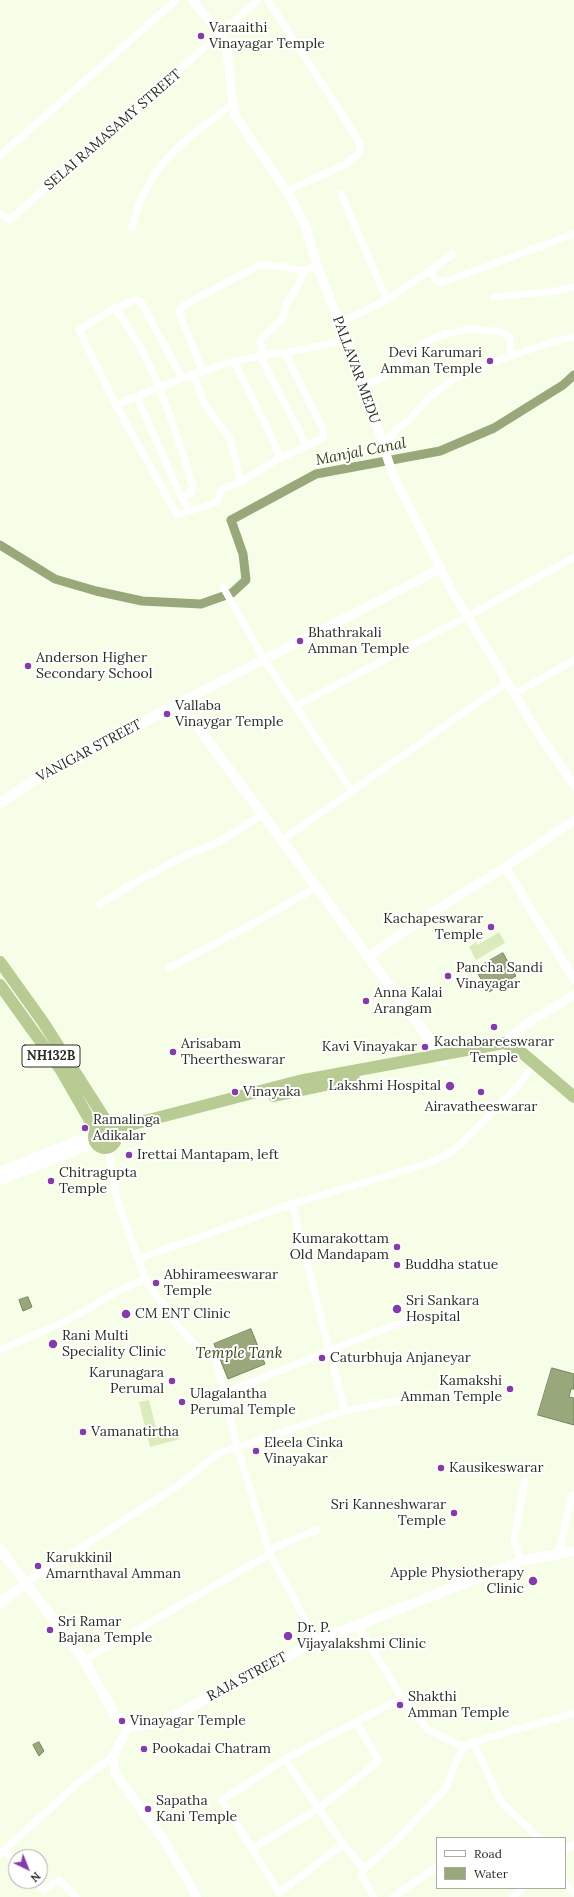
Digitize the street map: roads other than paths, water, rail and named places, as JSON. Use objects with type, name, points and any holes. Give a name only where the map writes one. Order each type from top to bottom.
[{"type":"highway","points":[[0,962],[43,1022],[113,1130],[114,1143],[108,1147],[101,1146],[95,1136],[101,1127],[113,1130],[502,1046],[520,1051],[574,1097]]},
{"type":"highway","name":"NH132B","points":[[0,985],[60,1070],[95,1136]]},
{"type":"highway","points":[[502,1046],[574,1104]]},
{"type":"main road","name":"VANIGAR STREET","points":[[0,803],[38,778],[180,703]]},
{"type":"main road","points":[[180,703],[442,1058]]},
{"type":"main road","points":[[0,1172],[95,1136]]},
{"type":"main road","points":[[0,1180],[95,1136]]},
{"type":"main road","points":[[0,1548],[84,1660],[115,1714],[128,1727]]},
{"type":"main road","name":"RAJA STREET","points":[[128,1727],[160,1723],[317,1641],[521,1561],[574,1550]]},
{"type":"main road","points":[[0,1603],[27,1582]]},
{"type":"street","points":[[0,156],[176,0]]},
{"type":"street","points":[[192,0],[221,34]]},
{"type":"street","name":"SELAI RAMASAMY STREET","points":[[2,216],[9,220],[12,218],[258,0]]},
{"type":"street","points":[[268,0],[359,141],[360,152],[344,165],[286,191]]},
{"type":"street","name":"PALLAVAR MEDU","points":[[221,34],[226,48],[233,104],[236,116],[247,135],[286,191],[305,225],[317,265],[363,385],[393,475],[441,568],[506,683],[574,785]]},
{"type":"street","points":[[132,228],[136,209],[156,172],[180,144],[233,104]]},
{"type":"street","points":[[341,194],[387,300]]},
{"type":"street","points":[[429,271],[436,280],[441,283],[574,234]]},
{"type":"street","points":[[340,323],[387,300],[453,254]]},
{"type":"street","points":[[203,372],[180,316],[180,309],[184,305],[260,265],[279,266],[304,271],[317,265]]},
{"type":"street","points":[[304,271],[296,289],[287,303],[282,319],[262,338],[260,342],[262,355],[307,446]]},
{"type":"street","points":[[494,297],[557,291],[574,287]]},
{"type":"street","points":[[182,378],[141,302],[135,300],[116,308],[80,329],[79,332],[116,405],[175,514],[177,515],[217,502],[222,489],[241,482],[280,458],[323,438],[323,429],[285,353]]},
{"type":"street","points":[[116,308],[127,324],[159,387],[193,487],[191,493],[181,497]]},
{"type":"street","points":[[363,385],[383,378],[410,352],[429,340],[446,334],[470,329],[503,332],[510,338],[511,356]]},
{"type":"street","points":[[384,445],[394,432],[408,421],[429,398],[451,381],[470,370],[552,342],[574,337]]},
{"type":"street","points":[[116,405],[182,378],[234,362],[262,355],[285,353],[324,346],[346,339]]},
{"type":"street","points":[[234,362],[268,429],[280,458]]},
{"type":"street","points":[[192,375],[204,404],[230,439],[241,482]]},
{"type":"street","points":[[137,397],[181,497],[189,510]]},
{"type":"street","points":[[296,706],[468,616],[574,557]]},
{"type":"street","points":[[180,703],[264,659],[368,608],[441,568]]},
{"type":"street","points":[[223,587],[230,602],[264,659],[352,791]]},
{"type":"street","points":[[514,694],[574,660]]},
{"type":"street","points":[[282,840],[506,683]]},
{"type":"street","points":[[99,905],[132,884],[184,856],[217,843],[263,814]]},
{"type":"street","points":[[368,957],[433,912],[505,867],[574,820]]},
{"type":"street","points":[[505,867],[574,979]]},
{"type":"street","points":[[169,968],[247,927],[317,887]]},
{"type":"street","points":[[502,1046],[525,1026],[574,995]]},
{"type":"street","points":[[520,1051],[518,1042],[519,1035],[525,1026]]},
{"type":"street","points":[[138,1259],[292,1204],[427,1164],[451,1152],[491,1115],[518,1086],[531,1068]]},
{"type":"street","points":[[108,1147],[117,1199],[145,1279],[176,1324],[202,1352],[214,1351],[237,1448],[270,1552],[317,1641]]},
{"type":"street","points":[[292,1204],[329,1352],[346,1411]]},
{"type":"street","points":[[0,1350],[66,1321],[124,1288],[145,1279]]},
{"type":"street","points":[[225,1393],[391,1326],[455,1311]]},
{"type":"street","points":[[27,1582],[176,1487],[219,1453],[346,1411],[449,1391]]},
{"type":"street","points":[[521,1561],[514,1540],[525,1481]]},
{"type":"street","points":[[559,1553],[572,1496]]},
{"type":"street","points":[[84,1660],[270,1552],[317,1530]]},
{"type":"street","points":[[358,1625],[402,1698],[428,1730],[464,1746]]},
{"type":"street","points":[[343,1844],[279,1893],[253,1848],[222,1800],[285,1759],[402,1698]]},
{"type":"street","points":[[374,1897],[361,1875],[364,1870],[397,1840],[446,1788],[464,1746],[473,1742],[574,1713]]},
{"type":"street","points":[[253,1848],[318,1809],[379,1762],[356,1722]]},
{"type":"street","points":[[2,1852],[78,1783],[113,1756],[128,1727]]},
{"type":"street","points":[[473,1742],[501,1802],[538,1837]]},
{"type":"street","points":[[113,1756],[115,1773],[164,1842],[197,1897]]},
{"type":"street","points":[[285,1759],[318,1809],[364,1870]]},
{"type":"street","points":[[566,1850],[574,1844]]},
{"type":"street","points":[[393,1897],[436,1868]]},
{"type":"street","points":[[48,1887],[59,1880],[76,1897]]},
{"type":"street","points":[[566,1885],[574,1893]]},
{"type":"street","points":[[513,1897],[522,1889]]},
{"type":"water","points":[[503,953],[516,976],[489,992],[475,969]]},
{"type":"water","points":[[28,1297],[32,1307],[23,1311],[19,1300]]},
{"type":"water","name":"Temple Tank","points":[[251,1329],[265,1364],[228,1379],[214,1344]]},
{"type":"water","points":[[552,1368],[574,1374],[574,1389],[571,1389],[569,1397],[574,1398],[574,1425],[538,1415]]},
{"type":"water","points":[[39,1742],[44,1751],[39,1756],[33,1745]]},
{"type":"waterway","name":"Manjal Canal","points":[[0,545],[55,579],[96,591],[142,601],[201,604],[232,593],[246,580],[243,554],[231,520],[316,474],[440,451],[494,428],[563,385],[574,375]]},
{"type":"place","name":"Varaaithi Vinayagar Temple","points":[[201,36]]},
{"type":"place","name":"Devi Karumari Amman Temple","points":[[490,361]]},
{"type":"place","name":"Bhathrakali Amman Temple","points":[[300,641]]},
{"type":"place","name":"Anderson Higher Secondary School","points":[[28,666]]},
{"type":"place","name":"Vallaba Vinaygar Temple","points":[[167,714]]},
{"type":"place","name":"Kachapeswarar Temple","points":[[491,927]]},
{"type":"place","name":"Pancha Sandi Vinayagar","points":[[448,976]]},
{"type":"place","name":"Anna Kalai Arangam","points":[[366,1001]]},
{"type":"place","name":"Kachabareeswarar Temple","points":[[494,1027]]},
{"type":"place","name":"Kavi Vinayakar","points":[[425,1047]]},
{"type":"place","name":"Arisabam Theertheswarar","points":[[173,1052]]},
{"type":"place","name":"Lakshmi Hospital","points":[[450,1086]]},
{"type":"place","name":"Vinayaka","points":[[235,1092]]},
{"type":"place","name":"Airavatheeswarar","points":[[481,1092]]},
{"type":"place","name":"Ramalinga Adikalar","points":[[85,1128]]},
{"type":"place","name":"Irettai Mantapam, left","points":[[129,1155]]},
{"type":"place","name":"Chitragupta Temple","points":[[51,1181]]},
{"type":"place","name":"Kumarakottam Old Mandapam","points":[[397,1247]]},
{"type":"place","name":"Buddha statue","points":[[397,1265]]},
{"type":"place","name":"Abhirameeswarar Temple","points":[[156,1283]]},
{"type":"place","name":"Sri Sankara Hospital","points":[[397,1309]]},
{"type":"place","name":"CM ENT Clinic","points":[[126,1314]]},
{"type":"place","name":"Rani Multi Speciality Clinic","points":[[53,1344]]},
{"type":"place","name":"Caturbhuja Anjaneyar","points":[[322,1358]]},
{"type":"place","name":"Karunagara Perumal","points":[[172,1381]]},
{"type":"place","name":"Kamakshi Amman Temple","points":[[510,1389]]},
{"type":"place","name":"Ulagalantha Perumal Temple","points":[[182,1402]]},
{"type":"place","name":"Vamanatirtha","points":[[83,1432]]},
{"type":"place","name":"Eleela Cinka Vinayakar","points":[[256,1451]]},
{"type":"place","name":"Kausikeswarar","points":[[441,1468]]},
{"type":"place","name":"Sri Kanneshwarar Temple","points":[[454,1513]]},
{"type":"place","name":"Karukkinil Amarnthaval Amman","points":[[38,1566]]},
{"type":"place","name":"Apple Physiotherapy Clinic","points":[[533,1581]]},
{"type":"place","name":"Sri Ramar Bajana Temple","points":[[50,1630]]},
{"type":"place","name":"Dr. P. Vijayalakshmi Clinic","points":[[288,1636]]},
{"type":"place","name":"Shakthi Amman Temple","points":[[400,1705]]},
{"type":"place","name":"Vinayagar Temple","points":[[122,1721]]},
{"type":"place","name":"Pookadai Chatram","points":[[144,1749]]},
{"type":"place","name":"Sapatha Kani Temple","points":[[148,1809]]}]
